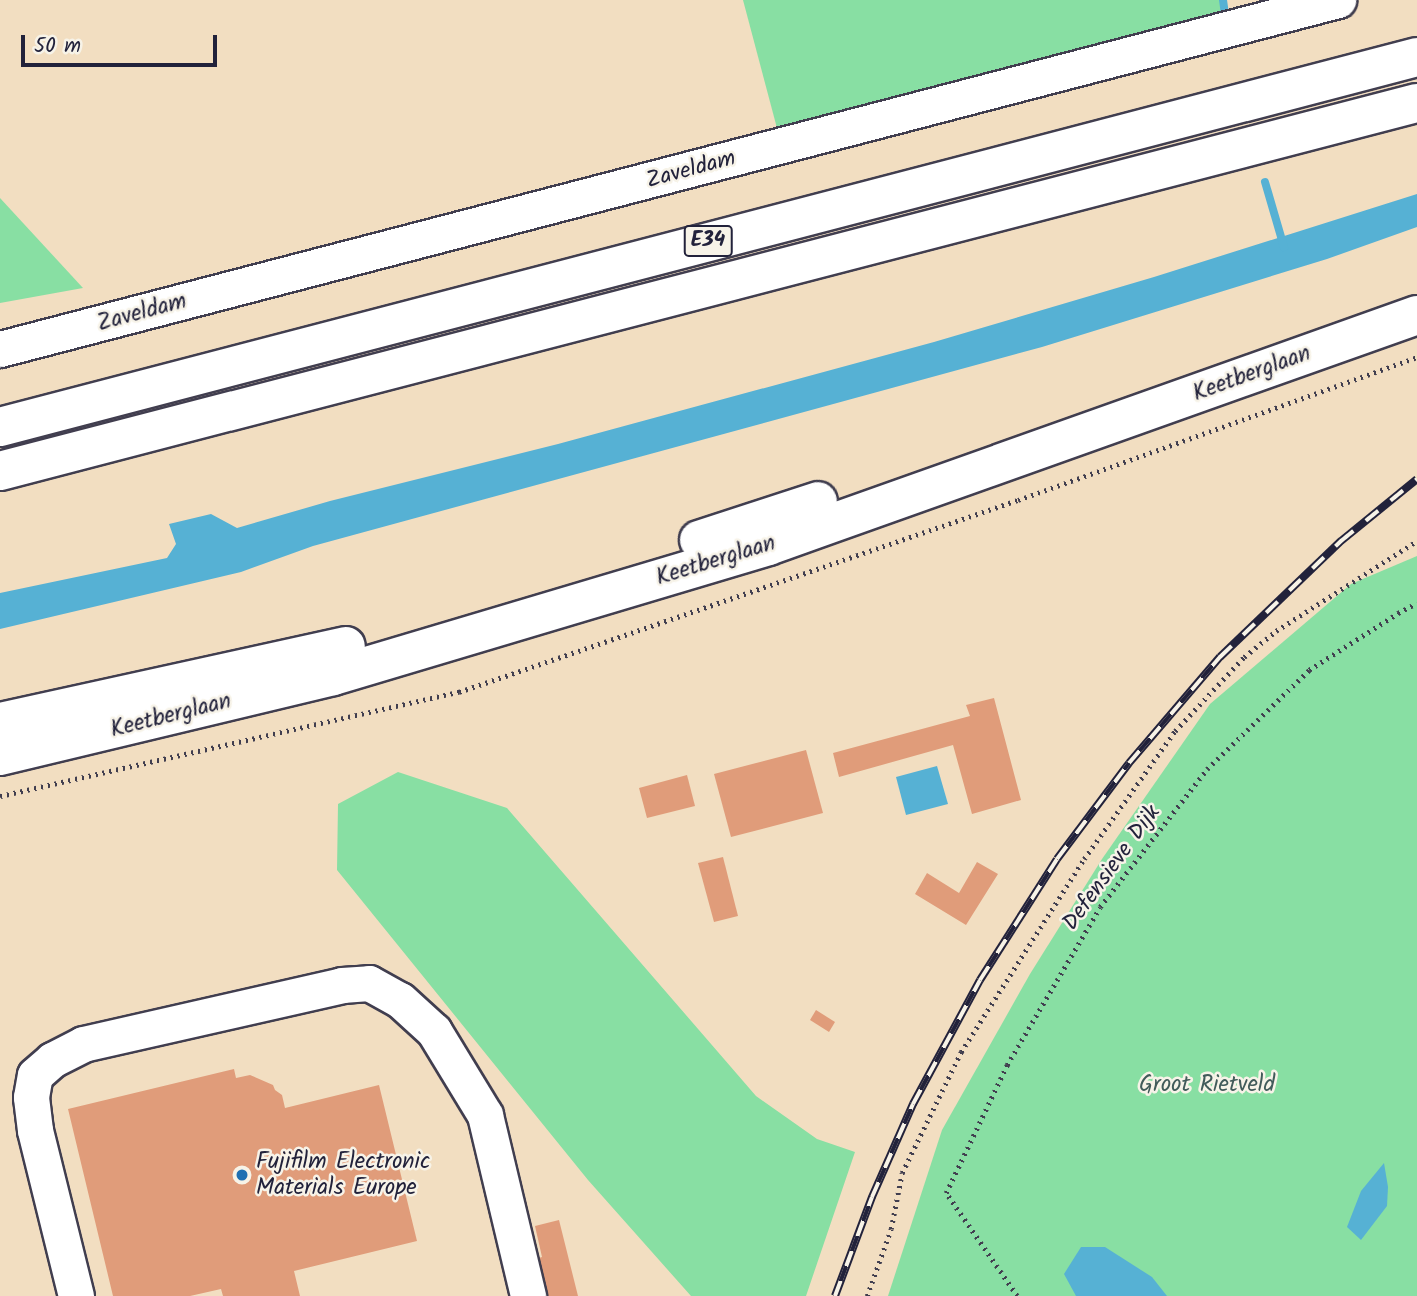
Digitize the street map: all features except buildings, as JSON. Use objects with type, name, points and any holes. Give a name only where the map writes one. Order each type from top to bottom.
[{"type":"main road","name":"E34","points":[[0,427],[1417,57]]},
{"type":"main road","name":"E34","points":[[0,471],[1417,103]]},
{"type":"main road","name":"Keetberglaan","points":[[0,722],[332,649],[603,571],[970,451],[1417,289]]},
{"type":"main road","name":"Keetberglaan","points":[[0,756],[332,676],[768,546],[1417,315]]},
{"type":"street","name":"Zaveldam","points":[[0,349],[1338,0]]},
{"type":"street","points":[[76,1296],[35,1130],[32,1097],[35,1075],[52,1060],[83,1044],[342,985],[369,983],[400,1000],[433,1031],[485,1115],[528,1296]]},
{"type":"path","points":[[867,1296],[891,1229],[902,1173],[961,1052],[1084,859],[1175,731],[1244,657],[1276,631],[1417,541]]},
{"type":"path","name":"Defensieve Dijk","points":[[1017,1296],[946,1193],[1007,1065],[1100,907],[1208,769],[1309,670],[1398,612],[1417,604]]},
{"type":"green space","points":[[743,0],[1223,0],[1223,11],[778,132]]},
{"type":"green space","points":[[0,198],[83,288],[0,303]]},
{"type":"green space","name":"Groot Rietveld","points":[[1417,556],[1417,1296],[888,1296],[942,1130],[1030,974],[1102,859],[1210,704],[1351,584]]},
{"type":"green space","points":[[398,772],[507,808],[756,1096],[817,1139],[855,1152],[806,1296],[691,1296],[588,1180],[337,870],[338,804]]},
{"type":"water","points":[[1417,194],[1417,227],[1327,259],[1042,347],[313,546],[241,572],[0,629],[0,593],[167,558],[176,544],[169,524],[211,514],[237,528],[330,501],[558,444],[934,342],[1154,277]]},
{"type":"water","points":[[937,766],[948,804],[906,815],[896,777]]},
{"type":"water","points":[[1384,1163],[1388,1187],[1387,1206],[1361,1240],[1347,1227],[1361,1191]]},
{"type":"water","points":[[1081,1247],[1105,1247],[1152,1277],[1167,1296],[1076,1296],[1064,1274]]},
{"type":"waterway","points":[[1223,0],[1225,14]]},
{"type":"waterway","points":[[1265,182],[1284,247]]},
{"type":"railway","points":[[835,1296],[872,1197],[913,1104],[980,980],[1057,859],[1129,763],[1220,657],[1341,541],[1417,479]]},
{"type":"place","name":"Fujifilm Electronic Materials Europe","points":[[242,1175]]}]
